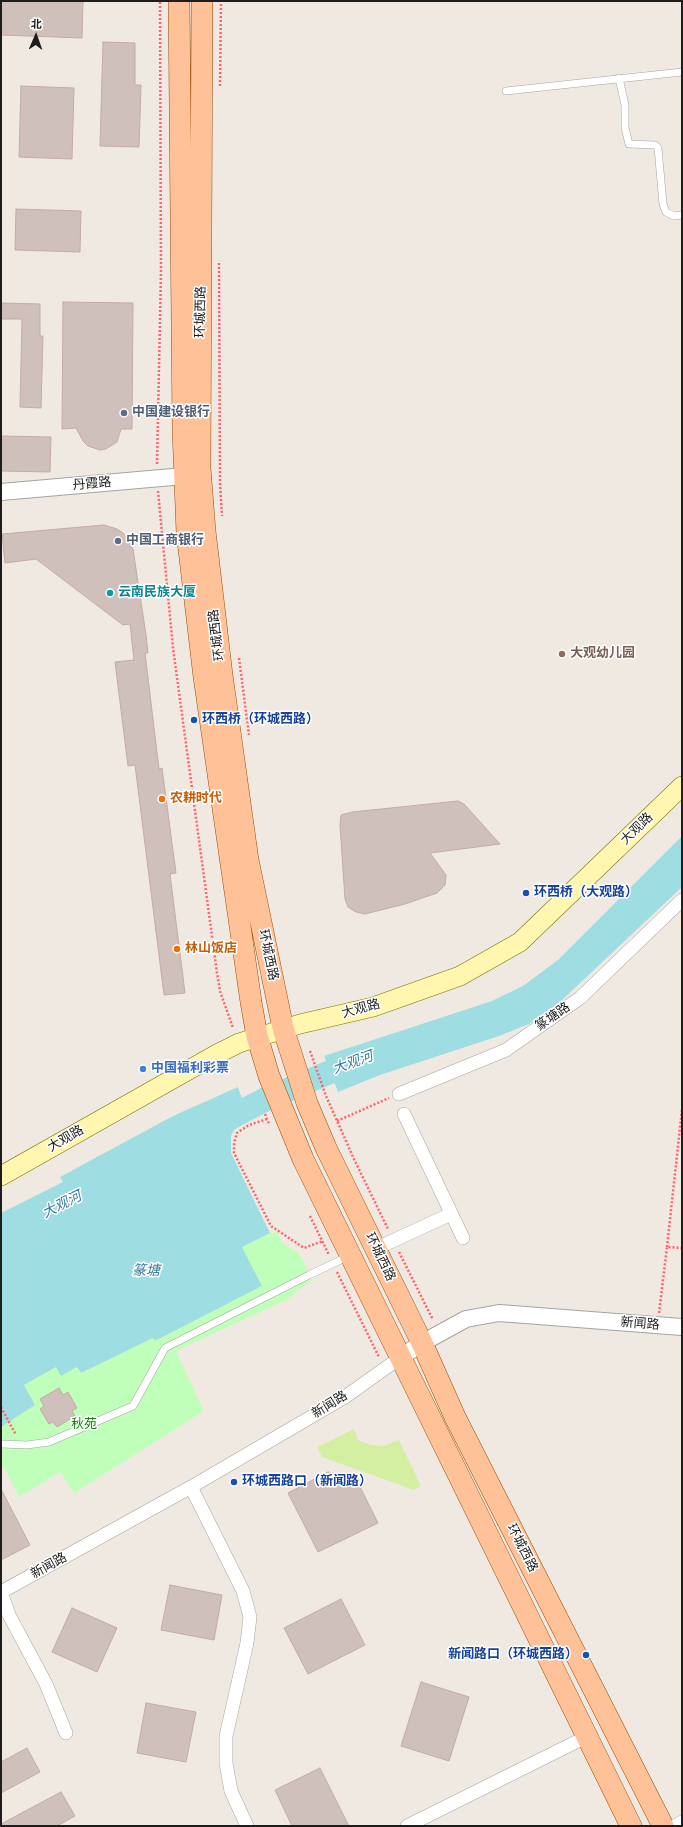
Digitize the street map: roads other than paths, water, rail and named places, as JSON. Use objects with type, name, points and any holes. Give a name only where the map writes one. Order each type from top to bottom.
[{"type":"main road","name":"环城西路","points":[[179,1],[184,476],[187,533],[204,677],[251,1002],[258,1036],[270,1076],[275,1116],[303,1159],[631,1826]]},
{"type":"main road","name":"环城西路","points":[[202,1],[201,484],[204,531],[222,675],[248,860],[291,1026],[303,1064],[307,1103],[326,1148],[385,1245],[431,1338],[455,1417],[663,1826]]},
{"type":"main road","name":"大观路","points":[[1,1176],[217,1054],[258,1036],[291,1026],[373,1008],[460,976],[520,942],[682,786]]},
{"type":"street","name":"丹霞路","points":[[1,492],[184,476]]},
{"type":"street","name":"篆塘路","points":[[399,1094],[506,1050],[580,998],[682,900]]},
{"type":"street","points":[[404,1114],[463,1238]]},
{"type":"street","points":[[385,1245],[451,1214]]},
{"type":"street","name":"新闻路","points":[[1,1592],[191,1488],[345,1397],[401,1356],[466,1319],[499,1313],[682,1327]]},
{"type":"street","points":[[191,1488],[243,1591],[250,1617],[247,1643],[226,1736],[226,1763],[231,1791],[247,1826]]},
{"type":"street","points":[[1,1592],[9,1615],[46,1684],[66,1733]]},
{"type":"street","points":[[407,1826],[586,1737]]},
{"type":"street","points":[[675,1826],[682,1822]]},
{"type":"lane","points":[[506,91],[682,72]]},
{"type":"lane","points":[[619,78],[625,105],[624,128],[629,144],[655,145],[658,148],[663,204],[666,212],[674,216],[682,215]]},
{"type":"lane","points":[[1,1444],[49,1442],[133,1406],[165,1348],[309,1275],[351,1256]]},
{"type":"water","points":[[682,836],[682,887],[561,1001],[529,1024],[499,1036],[380,1075],[338,1092],[324,1056],[492,1001],[523,986],[558,960]]},
{"type":"water","name":"篆塘","points":[[238,1087],[250,1120],[234,1130],[231,1136],[231,1153],[270,1233],[242,1247],[262,1286],[155,1341],[153,1338],[81,1373],[77,1367],[61,1376],[56,1367],[24,1385],[35,1405],[1,1427],[1,1213],[63,1182],[60,1177],[173,1116]]},
{"type":"waterway","name":"大观河","points":[[218,1124],[266,1099],[359,1061]]},
{"type":"place","name":"中国建设银行","points":[[124,413]]},
{"type":"place","name":"中国工商银行","points":[[118,541]]},
{"type":"place","name":"云南民族大厦","points":[[110,593]]},
{"type":"place","name":"大观幼儿园","points":[[562,654]]},
{"type":"place","name":"环西桥（环城西路）","points":[[194,720]]},
{"type":"place","name":"农耕时代","points":[[162,799]]},
{"type":"place","name":"环西桥（大观路）","points":[[526,893]]},
{"type":"place","name":"林山饭店","points":[[177,949]]},
{"type":"place","name":"中国福利彩票","points":[[143,1069]]},
{"type":"place","name":"环城西路口（新闻路）","points":[[234,1482]]},
{"type":"place","name":"新闻路口（环城西路）","points":[[586,1655]]},
{"type":"park label","name":"秋苑","points":[[84,1425]]}]
